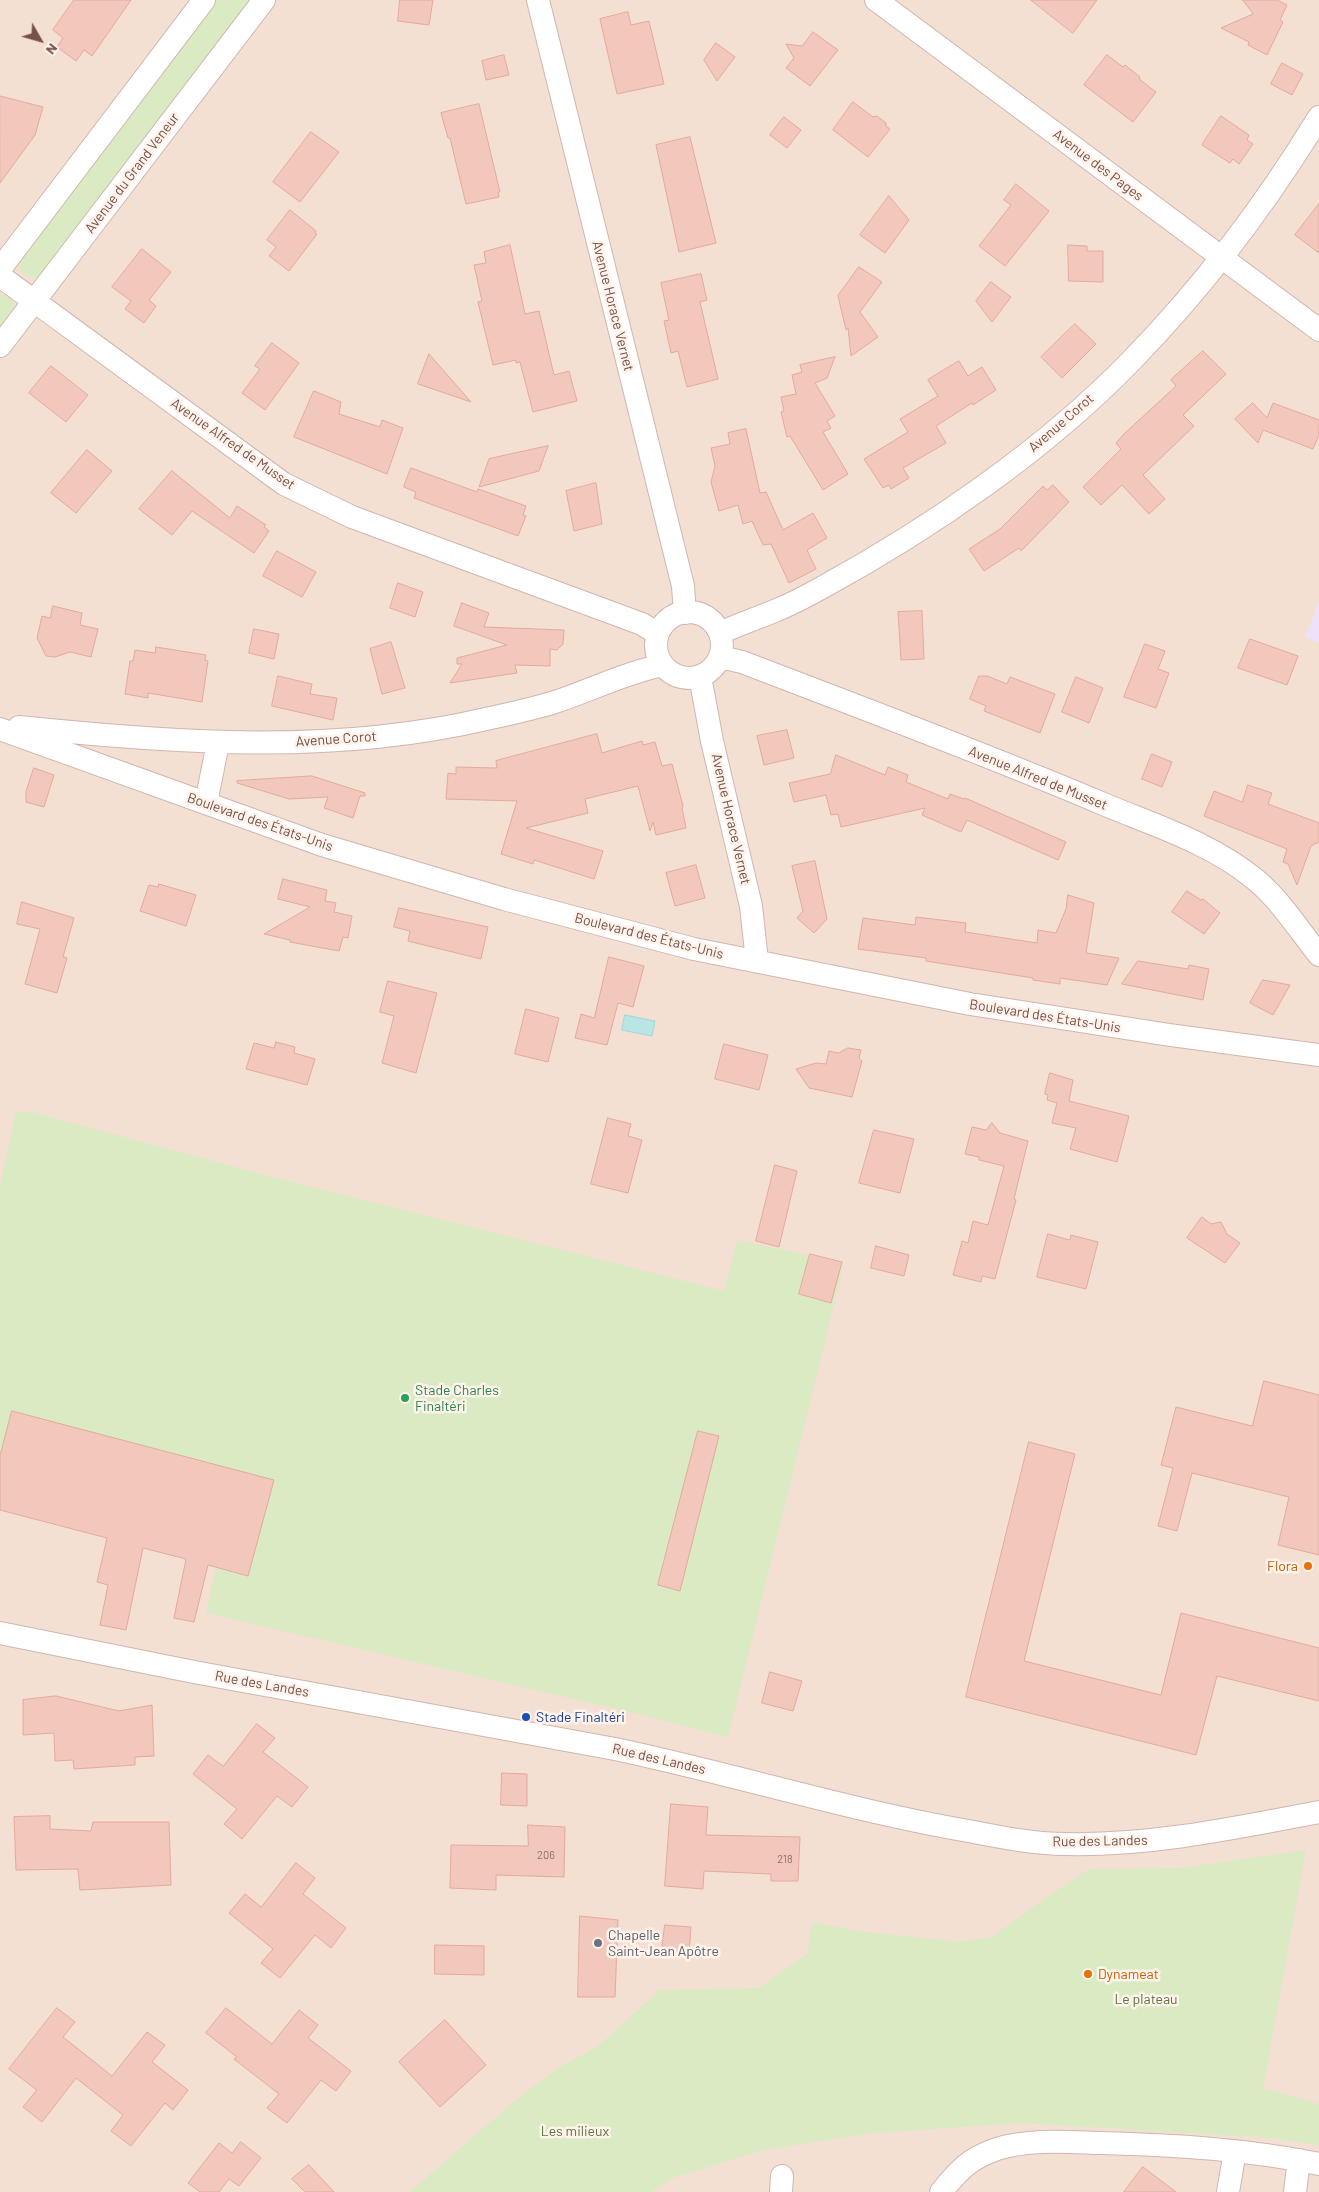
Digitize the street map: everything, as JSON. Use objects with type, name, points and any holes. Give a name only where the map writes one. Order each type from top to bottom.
[{"type":"street","points":[[0,268],[204,0]]},
{"type":"street","name":"Avenue du Grand Veneur","points":[[0,346],[264,0]]},
{"type":"street","name":"Avenue Horace Vernet","points":[[538,0],[682,586],[685,612]]},
{"type":"street","name":"Avenue des Pages","points":[[876,0],[1319,330]]},
{"type":"street","name":"Avenue Corot","points":[[720,633],[739,624],[774,612],[822,588],[886,551],[958,504],[1015,462],[1070,416],[1131,362],[1175,314],[1269,193],[1319,117]]},
{"type":"street","name":"Avenue Alfred de Musset","points":[[0,276],[284,484],[352,517],[642,624],[658,634]]},
{"type":"street","points":[[685,612],[696,613],[706,617],[720,633],[722,649],[720,657],[715,666],[698,678],[678,677],[662,665],[657,656],[658,634],[668,619],[685,612]]},
{"type":"street","name":"Avenue Alfred de Musset","points":[[720,657],[742,662],[1044,779],[1198,844],[1227,859],[1256,881],[1279,904],[1319,955]]},
{"type":"street","name":"Avenue Corot","points":[[0,725],[104,736],[218,743],[289,743],[419,732],[485,720],[555,702],[640,670],[662,665]]},
{"type":"street","name":"Avenue Horace Vernet","points":[[698,678],[702,687],[712,741],[751,906],[757,961]]},
{"type":"street","name":"Boulevard des États-Unis","points":[[0,729],[322,844],[504,899],[694,949],[970,1004],[1170,1035],[1319,1055]]},
{"type":"street","points":[[206,803],[218,743]]},
{"type":"street","name":"Rue des Landes","points":[[0,1633],[194,1672],[615,1749],[923,1823],[1006,1837],[1064,1844],[1132,1842],[1189,1836],[1319,1812]]},
{"type":"street","points":[[941,2192],[961,2167],[977,2157],[998,2149],[1039,2142],[1175,2144],[1309,2162],[1294,2192]]},
{"type":"street","points":[[1228,2192],[1234,2151]]},
{"type":"shaded area","points":[[0,0],[1319,0],[1319,2192],[0,2192]]},
{"type":"shaded area","points":[[1319,602],[1319,643],[1305,637]]},
{"type":"green space","points":[[212,0],[253,0],[44,275],[37,278],[24,275],[17,264]]},
{"type":"green space","points":[[0,294],[8,297],[14,305],[11,317],[0,333]]},
{"type":"green space","name":"Stade Charles Finaltéri","points":[[16,1111],[26,1114],[28,1111],[253,1172],[724,1291],[737,1240],[844,1263],[728,1737],[642,1715],[206,1613],[218,1558],[0,1506],[0,1187]]},
{"type":"green space","name":"Le plateau","points":[[1306,1850],[1263,2088],[1319,2104],[1319,2145],[1272,2138],[1022,2123],[872,2133],[763,2150],[673,2178],[651,2192],[410,2192],[517,2099],[558,2068],[597,2047],[660,1990],[759,1988],[807,1954],[812,1922],[858,1931],[958,1942],[992,1937],[1089,1869],[1182,1868]]},
{"type":"water","points":[[625,1015],[655,1021],[652,1036],[622,1030]]},
{"type":"building","points":[[74,0],[131,0],[92,56],[84,50],[76,61],[57,47],[63,38],[53,30]]},
{"type":"building","points":[[400,0],[433,0],[429,25],[398,21]]},
{"type":"building","points":[[1031,0],[1097,0],[1073,33]]},
{"type":"building","points":[[1243,0],[1277,0],[1287,5],[1280,20],[1283,22],[1267,55],[1248,45],[1249,42],[1221,28],[1253,14]]},
{"type":"building","points":[[628,12],[631,25],[649,21],[664,84],[617,94],[600,19]]},
{"type":"building","points":[[813,32],[838,50],[810,86],[786,68],[794,58],[786,44],[802,46]]},
{"type":"building","points":[[716,43],[735,57],[717,81],[704,60]]},
{"type":"building","points":[[504,55],[509,75],[486,80],[482,61]]},
{"type":"building","points":[[1107,55],[1123,67],[1125,65],[1156,92],[1133,122],[1084,85]]},
{"type":"building","points":[[1282,63],[1303,74],[1292,95],[1271,84]]},
{"type":"building","points":[[0,96],[43,107],[35,135],[0,183]]},
{"type":"building","points":[[853,102],[873,117],[877,116],[890,129],[868,157],[833,130]]},
{"type":"building","points":[[479,104],[500,192],[498,192],[499,197],[466,204],[450,138],[448,138],[441,113]]},
{"type":"building","points":[[1221,116],[1249,135],[1247,140],[1253,144],[1239,164],[1233,159],[1230,163],[1202,145]]},
{"type":"building","points":[[784,117],[801,130],[787,148],[770,135]]},
{"type":"building","points":[[311,132],[339,152],[300,202],[273,182]]},
{"type":"building","points":[[690,137],[716,243],[679,252],[656,145]]},
{"type":"building","points":[[1016,184],[1049,211],[1005,266],[979,246],[1011,205],[1004,200]]},
{"type":"building","points":[[889,196],[909,220],[885,253],[860,235]]},
{"type":"building","points":[[1319,204],[1319,253],[1295,235]]},
{"type":"building","points":[[290,210],[316,231],[315,233],[317,234],[289,271],[269,256],[276,247],[267,240]]},
{"type":"building","points":[[510,245],[525,314],[539,311],[554,375],[569,371],[577,401],[533,412],[520,362],[516,363],[516,360],[493,365],[478,302],[482,301],[474,265],[486,263],[484,252]]},
{"type":"building","points":[[1068,245],[1087,246],[1087,251],[1103,251],[1103,282],[1069,281]]},
{"type":"building","points":[[142,249],[171,272],[149,300],[156,306],[144,323],[125,309],[131,301],[112,287]]},
{"type":"building","points":[[859,267],[882,282],[860,312],[878,337],[851,356],[848,328],[846,330],[838,296]]},
{"type":"building","points":[[701,274],[707,300],[700,302],[718,379],[687,387],[678,351],[671,353],[664,321],[669,320],[661,283]]},
{"type":"building","points":[[991,282],[1011,297],[992,322],[976,301]]},
{"type":"building","points":[[1075,324],[1096,344],[1062,378],[1041,357]]},
{"type":"building","points":[[272,343],[299,363],[265,410],[242,393],[260,369],[255,366]]},
{"type":"building","points":[[1203,351],[1226,374],[1183,415],[1194,426],[1143,475],[1165,499],[1149,514],[1122,485],[1101,505],[1083,487],[1121,449],[1116,443],[1124,434],[1176,386],[1171,380]]},
{"type":"building","points":[[429,354],[471,402],[418,384]]},
{"type":"building","points":[[835,357],[827,378],[815,383],[835,416],[827,421],[831,428],[823,432],[848,474],[823,490],[790,436],[787,437],[781,412],[784,411],[781,397],[796,394],[792,375],[802,372],[800,365]]},
{"type":"building","points":[[959,361],[968,376],[982,367],[996,390],[936,426],[946,443],[903,468],[909,478],[891,489],[889,485],[883,488],[864,459],[908,432],[900,419],[938,396],[928,380]]},
{"type":"building","points":[[51,366],[88,395],[66,422],[29,393]]},
{"type":"building","points":[[314,391],[341,402],[339,414],[380,427],[382,420],[403,428],[387,474],[294,437]]},
{"type":"building","points":[[1253,403],[1267,418],[1273,403],[1319,420],[1319,435],[1313,449],[1263,430],[1258,443],[1235,419]]},
{"type":"building","points":[[746,429],[760,493],[766,492],[783,530],[813,513],[827,538],[807,550],[816,569],[789,583],[771,544],[763,545],[752,521],[743,524],[738,505],[719,511],[711,482],[715,466],[711,448],[730,444],[728,433]]},
{"type":"building","points":[[548,446],[539,471],[479,487],[489,459]]},
{"type":"building","points":[[87,450],[112,471],[76,513],[51,493]]},
{"type":"building","points":[[411,468],[477,492],[478,489],[526,506],[523,515],[526,516],[518,536],[414,498],[416,492],[404,487]]},
{"type":"building","points":[[172,471],[230,518],[237,506],[266,525],[264,527],[269,531],[254,553],[192,511],[172,535],[139,509]]},
{"type":"building","points":[[596,483],[602,524],[574,531],[566,491]]},
{"type":"building","points":[[1053,485],[1069,502],[1021,551],[1019,548],[984,571],[969,549],[1000,529],[1043,486],[1047,490]]},
{"type":"building","points":[[277,551],[316,572],[302,597],[263,576]]},
{"type":"building","points":[[398,583],[423,592],[415,617],[390,608]]},
{"type":"building","points":[[462,603],[489,613],[484,627],[564,630],[563,644],[557,650],[550,649],[550,666],[515,665],[517,673],[450,683],[462,664],[457,664],[457,658],[507,645],[454,626]]},
{"type":"building","points":[[53,606],[82,613],[80,625],[98,629],[91,657],[70,652],[55,657],[46,656],[37,638],[42,616],[50,618]]},
{"type":"building","points":[[922,611],[924,659],[901,660],[898,612]]},
{"type":"building","points":[[254,629],[279,634],[274,659],[249,653]]},
{"type":"building","points":[[1250,639],[1298,656],[1287,685],[1238,668]]},
{"type":"building","points":[[391,642],[405,688],[382,694],[370,649]]},
{"type":"building","points":[[1145,644],[1165,651],[1158,669],[1169,673],[1156,708],[1124,697]]},
{"type":"building","points":[[156,647],[206,655],[205,660],[208,661],[202,702],[148,693],[148,698],[125,694],[130,661],[133,661],[135,650],[155,653]]},
{"type":"building","points":[[278,676],[312,684],[310,694],[337,698],[333,720],[272,706]]},
{"type":"building","points":[[979,676],[987,676],[1007,684],[1010,677],[1055,694],[1040,733],[984,711],[986,706],[970,699]]},
{"type":"building","points":[[1076,677],[1103,688],[1089,723],[1062,712]]},
{"type":"building","points":[[787,730],[794,758],[764,765],[757,736]]},
{"type":"building","points":[[597,734],[602,753],[642,741],[643,745],[655,742],[662,766],[672,764],[683,806],[686,828],[656,835],[653,822],[650,831],[638,786],[585,799],[588,813],[526,828],[603,851],[594,879],[534,860],[533,864],[501,854],[517,801],[446,799],[448,773],[456,774],[456,767],[497,768],[496,761]]},
{"type":"building","points":[[1152,754],[1172,762],[1162,787],[1142,779]]},
{"type":"building","points":[[836,755],[885,775],[888,767],[908,775],[906,782],[948,799],[950,794],[965,798],[1066,842],[1058,860],[967,820],[961,832],[922,815],[925,808],[841,827],[838,814],[831,815],[826,795],[794,802],[789,783],[830,774]]},
{"type":"building","points":[[34,768],[54,775],[44,807],[26,802],[26,792]]},
{"type":"building","points":[[312,776],[365,793],[365,796],[360,796],[353,818],[324,808],[328,797],[289,799],[237,783],[237,781]]},
{"type":"building","points":[[1248,785],[1272,793],[1268,804],[1319,823],[1319,842],[1311,846],[1297,885],[1288,864],[1283,862],[1287,849],[1204,816],[1214,791],[1242,802]]},
{"type":"building","points":[[815,861],[827,919],[814,933],[797,918],[803,911],[792,866]]},
{"type":"building","points":[[696,865],[705,898],[675,906],[666,873]]},
{"type":"building","points":[[283,879],[327,890],[325,901],[336,903],[334,912],[352,916],[348,938],[343,937],[339,951],[290,942],[290,940],[264,934],[310,907],[278,899]]},
{"type":"building","points":[[159,884],[196,895],[186,926],[140,911],[149,885],[158,887]]},
{"type":"building","points":[[1187,891],[1201,900],[1203,899],[1220,913],[1204,934],[1172,912]]},
{"type":"building","points":[[1068,895],[1094,903],[1086,953],[1119,958],[1107,985],[1060,978],[1060,984],[926,961],[926,958],[858,949],[863,918],[915,925],[916,917],[966,923],[965,932],[1037,943],[1038,930],[1056,933],[1066,909]]},
{"type":"building","points":[[22,902],[74,918],[63,957],[67,958],[57,993],[25,984],[40,929],[17,924]]},
{"type":"building","points":[[399,908],[488,927],[481,959],[408,941],[410,931],[394,927]]},
{"type":"building","points":[[609,957],[644,966],[633,1007],[618,1003],[607,1045],[575,1038],[581,1014],[594,1018]]},
{"type":"building","points":[[1138,961],[1188,969],[1189,965],[1209,969],[1203,1000],[1122,984]]},
{"type":"building","points":[[1263,980],[1290,985],[1273,1015],[1250,1003]]},
{"type":"building","points":[[388,981],[437,993],[416,1073],[382,1063],[394,1016],[380,1012]]},
{"type":"building","points":[[526,1009],[559,1018],[548,1062],[515,1054]]},
{"type":"building","points":[[276,1042],[295,1047],[294,1053],[315,1059],[307,1085],[246,1069],[254,1043],[274,1048]]},
{"type":"building","points":[[724,1044],[768,1055],[759,1090],[715,1079]]},
{"type":"building","points":[[848,1048],[861,1050],[859,1058],[862,1061],[852,1097],[809,1088],[796,1069],[816,1063],[826,1064],[829,1051],[838,1053]]},
{"type":"building","points":[[1050,1073],[1073,1080],[1069,1101],[1129,1116],[1117,1162],[1070,1149],[1076,1128],[1052,1123],[1057,1103],[1047,1100],[1048,1095],[1045,1094]]},
{"type":"building","points":[[608,1118],[631,1124],[628,1136],[642,1140],[628,1193],[591,1184]]},
{"type":"building","points":[[992,1123],[1000,1133],[1028,1141],[1014,1199],[1016,1200],[995,1279],[982,1276],[981,1282],[953,1275],[962,1241],[968,1243],[973,1221],[988,1225],[1004,1166],[979,1160],[979,1157],[965,1154],[972,1127],[986,1130]]},
{"type":"building","points":[[874,1130],[914,1139],[900,1193],[859,1183]]},
{"type":"building","points":[[775,1165],[797,1171],[779,1247],[756,1241]]},
{"type":"building","points":[[1202,1217],[1211,1224],[1221,1222],[1227,1234],[1240,1243],[1225,1263],[1187,1238]]},
{"type":"building","points":[[1048,1234],[1070,1240],[1071,1235],[1098,1242],[1086,1289],[1037,1277]]},
{"type":"building","points":[[876,1246],[909,1255],[904,1276],[871,1268]]},
{"type":"building","points":[[810,1254],[842,1262],[831,1303],[799,1294]]},
{"type":"building","points":[[1264,1381],[1319,1395],[1319,1555],[1278,1545],[1289,1497],[1192,1473],[1177,1531],[1158,1526],[1173,1468],[1161,1465],[1176,1407],[1252,1426]]},
{"type":"building","points":[[12,1411],[274,1480],[248,1576],[208,1565],[194,1622],[174,1618],[186,1559],[143,1548],[126,1630],[100,1625],[108,1585],[97,1582],[107,1538],[0,1510],[0,1456]]},
{"type":"building","points":[[698,1431],[719,1436],[680,1591],[658,1585]]},
{"type":"building","points":[[1029,1442],[1075,1454],[1024,1661],[1161,1695],[1181,1613],[1319,1648],[1319,1701],[1217,1676],[1196,1755],[966,1697]]},
{"type":"building","points":[[770,1672],[802,1681],[793,1711],[762,1703]]},
{"type":"building","points":[[56,1696],[119,1711],[152,1705],[154,1756],[135,1757],[135,1765],[74,1769],[73,1760],[55,1761],[54,1733],[23,1735],[23,1700]]},
{"type":"building","points":[[257,1724],[275,1738],[263,1752],[308,1787],[292,1807],[277,1796],[242,1839],[224,1824],[237,1809],[193,1774],[208,1755],[223,1766]]},
{"type":"building","points":[[502,1773],[527,1774],[527,1806],[501,1805]]},
{"type":"building","points":[[671,1804],[708,1807],[706,1835],[800,1837],[798,1881],[771,1881],[771,1874],[704,1871],[703,1889],[665,1886]]},
{"type":"building","points":[[50,1816],[50,1829],[91,1831],[93,1822],[169,1822],[171,1885],[80,1890],[78,1869],[16,1870],[14,1817]]},
{"type":"building","points":[[528,1825],[565,1827],[564,1877],[496,1875],[496,1890],[450,1888],[451,1845],[528,1846]]},
{"type":"building","points":[[296,1863],[315,1878],[303,1894],[346,1928],[331,1948],[315,1935],[280,1978],[261,1963],[273,1949],[229,1913],[245,1894],[261,1907]]},
{"type":"building","name":"Chapelle Saint-Jean Apôtre","points":[[580,1916],[618,1920],[615,1997],[578,1997]]},
{"type":"building","points":[[665,1925],[691,1927],[689,1954],[662,1951]]},
{"type":"building","points":[[435,1945],[484,1946],[484,1975],[435,1974]]},
{"type":"building","points":[[57,2008],[75,2022],[63,2037],[112,2076],[147,2032],[165,2045],[152,2062],[188,2090],[173,2110],[165,2103],[131,2146],[111,2131],[123,2115],[76,2078],[42,2122],[23,2107],[37,2090],[9,2069]]},
{"type":"building","points":[[226,2008],[272,2044],[299,2010],[318,2025],[308,2038],[351,2071],[336,2091],[321,2080],[287,2123],[267,2108],[279,2094],[234,2059],[237,2057],[206,2033]]},
{"type":"building","points":[[445,2020],[486,2065],[440,2107],[399,2062]]},
{"type":"building","points":[[241,2142],[261,2158],[239,2186],[229,2179],[219,2192],[200,2192],[188,2183],[219,2143],[232,2153]]},
{"type":"building","points":[[309,2165],[334,2192],[305,2192],[292,2179]]},
{"type":"building","points":[[1143,2167],[1176,2192],[1124,2192]]},
{"type":"place","name":"Stade Charles Finaltéri","points":[[405,1398]]},
{"type":"place","name":"Flora","points":[[1308,1566]]},
{"type":"place","name":"Stade Finaltéri","points":[[526,1717]]},
{"type":"place","name":"Chapelle Saint-Jean Apôtre","points":[[598,1943]]},
{"type":"place","name":"Dynameat","points":[[1088,1974]]},
{"type":"park label","name":"Les milieux","points":[[575,2131]]}]
